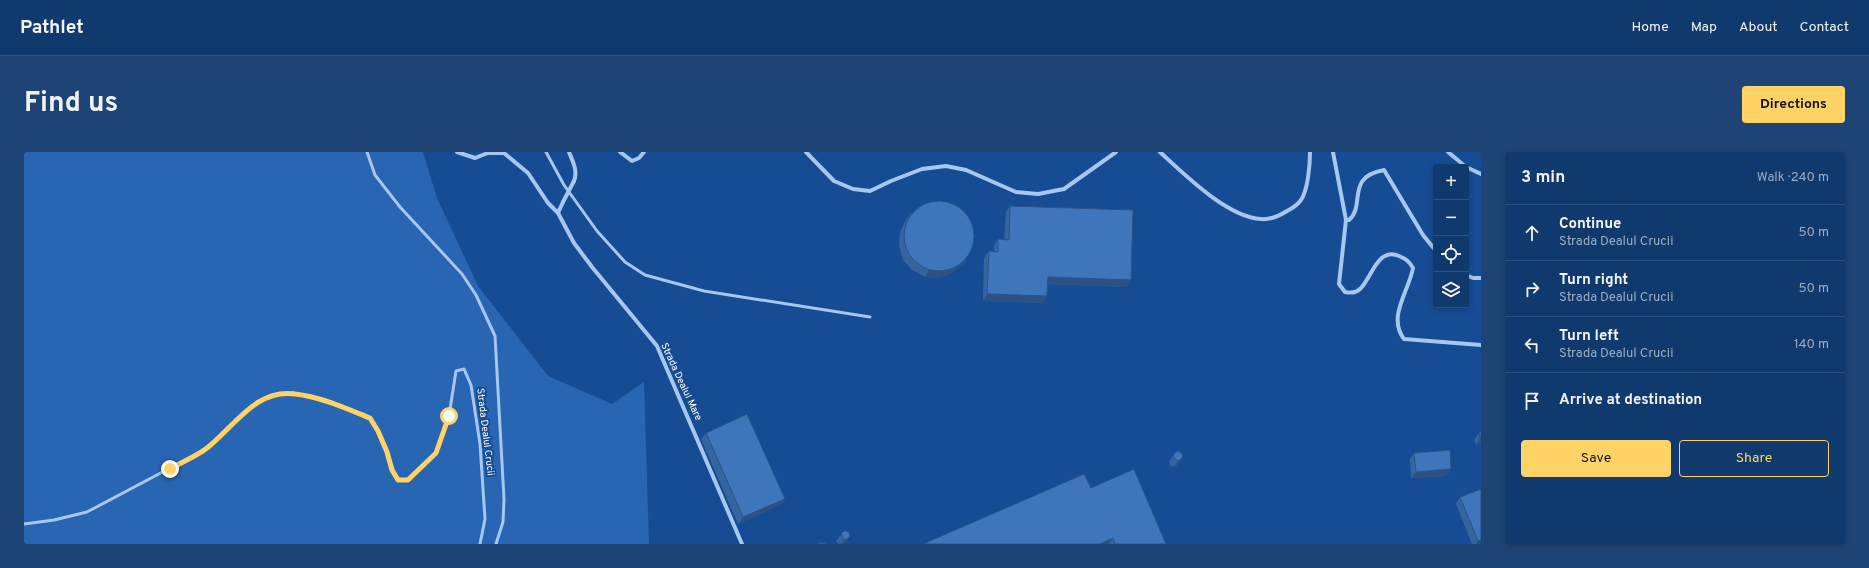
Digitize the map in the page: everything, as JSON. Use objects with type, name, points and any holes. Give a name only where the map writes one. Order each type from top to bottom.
[{"type":"street","points":[[457,152],[474,158],[488,153],[504,153],[528,172],[548,203],[558,213],[576,176],[569,152]]},
{"type":"street","points":[[620,152],[632,161],[639,158],[644,152]]},
{"type":"street","points":[[806,152],[834,181],[853,189],[870,191],[922,169],[946,166],[966,170],[1016,192],[1038,194],[1064,189],[1116,152]]},
{"type":"street","points":[[1160,152],[1203,191],[1228,207],[1249,216],[1261,219],[1278,217],[1301,200],[1307,183],[1310,152]]},
{"type":"street","points":[[1333,152],[1346,220],[1339,284],[1345,292],[1352,293],[1359,290],[1379,262],[1386,256],[1396,254],[1408,259],[1413,268],[1412,278],[1399,311],[1397,322],[1399,332],[1404,339],[1481,344]]},
{"type":"street","points":[[1448,152],[1462,164]]},
{"type":"street","points":[[1469,168],[1481,174]]},
{"type":"street","points":[[1346,220],[1353,217],[1359,188],[1367,176],[1384,170],[1423,235],[1433,248]]},
{"type":"street","name":"Strada Dealul Mare","points":[[558,213],[574,243],[657,346],[742,544]]},
{"type":"street","points":[[1469,276],[1481,278]]},
{"type":"lane","name":"Strada Dealul Crucii","points":[[367,152],[375,175],[400,207],[462,274],[476,295],[495,336],[504,499],[503,522],[496,544]]},
{"type":"lane","points":[[546,152],[564,184],[597,231],[624,262],[645,275],[704,291],[870,317]]},
{"type":"lane","name":"Strada Dealul Crucii","points":[[24,524],[54,520],[94,509],[206,449],[256,402],[275,395],[293,393],[326,400],[370,418],[387,452],[392,470],[398,480],[408,480],[436,453],[449,416],[456,371],[464,369],[471,385],[480,444],[484,519],[480,544]]},
{"type":"shaded area","points":[[24,152],[423,152],[437,198],[478,286],[548,376],[612,404],[644,382],[649,544],[24,544]]},
{"type":"building","points":[[932,201],[946,201],[959,207],[968,216],[972,222],[974,236],[972,250],[964,261],[953,269],[946,271],[932,271],[925,269],[914,261],[906,250],[904,243],[904,229],[906,222],[914,211],[925,203]]},
{"type":"building","points":[[1010,206],[1133,210],[1131,280],[1048,277],[1047,296],[987,294],[989,251],[998,252],[998,239],[1009,240]]},
{"type":"building","points":[[747,414],[785,499],[743,517],[706,433]]},
{"type":"building","points":[[1450,450],[1451,469],[1416,472],[1414,453]]},
{"type":"building","points":[[1178,451],[1183,456],[1178,461],[1173,456]]},
{"type":"building","points":[[1134,469],[1166,544],[1115,544],[1113,538],[1100,544],[923,544],[1084,474],[1091,488]]},
{"type":"building","points":[[1481,489],[1481,540],[1478,541],[1460,497]]},
{"type":"building","points":[[844,531],[849,532],[850,537],[844,540],[841,534]]},
{"type":"route","points":[[170,469],[206,449],[256,402],[275,395],[293,393],[326,400],[370,418],[378,431],[387,452],[392,470],[398,480],[408,480],[436,453],[449,416]]}]
